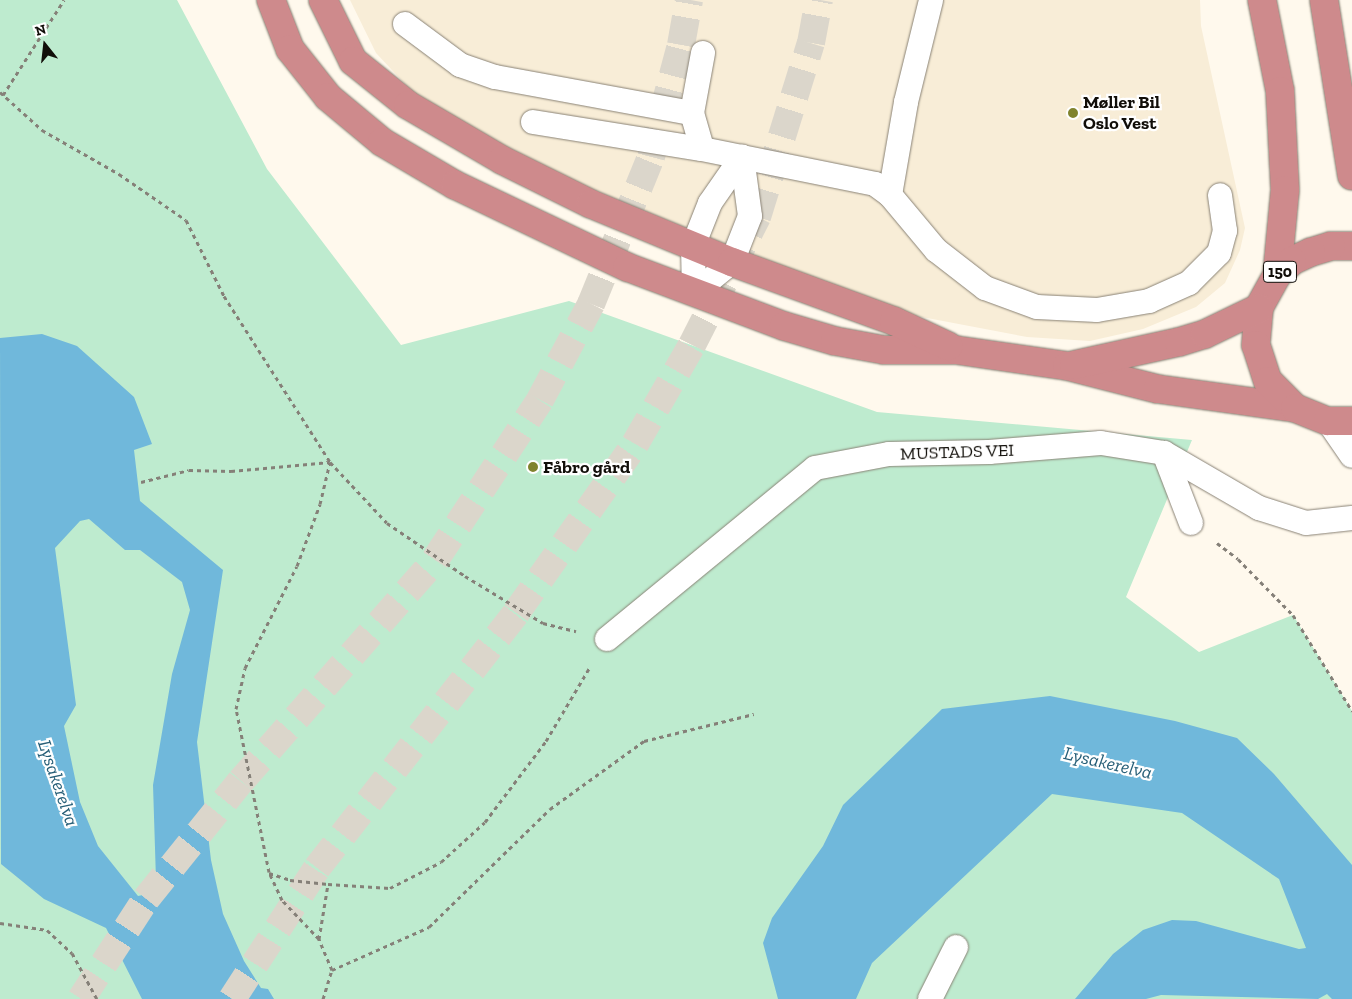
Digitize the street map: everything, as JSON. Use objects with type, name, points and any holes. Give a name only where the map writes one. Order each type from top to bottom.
[{"type":"highway","points":[[272,0],[290,50],[328,97],[382,142],[455,185],[557,236],[694,293],[784,326],[835,341],[884,350],[956,350],[1067,366],[1158,390],[1212,395],[1295,408]]},
{"type":"highway","points":[[323,0],[353,61],[408,105],[502,160],[591,204],[732,262],[894,321],[956,350]]},
{"type":"highway","points":[[1262,0],[1280,91],[1285,190],[1277,276]]},
{"type":"highway","points":[[1324,0],[1352,176]]},
{"type":"highway","name":"150","points":[[1340,421],[1295,408],[1268,381],[1256,345],[1259,308],[1277,276],[1292,261],[1311,252],[1331,246],[1352,246]]},
{"type":"highway","points":[[1067,366],[1205,334],[1259,308]]},
{"type":"lane","points":[[890,195],[906,102],[932,0]]},
{"type":"lane","points":[[405,24],[460,65],[495,77],[692,114]]},
{"type":"lane","points":[[702,149],[692,114],[703,53]]},
{"type":"lane","points":[[533,122],[702,149],[861,180],[890,195],[936,250],[985,288],[1037,307],[1097,310],[1150,301],[1189,283],[1219,253],[1224,232],[1220,195]]},
{"type":"lane","points":[[694,293],[693,246],[710,203],[742,157]]},
{"type":"lane","points":[[694,293],[732,262],[750,216],[742,157]]},
{"type":"lane","points":[[1340,421],[1352,456]]},
{"type":"lane","name":"MUSTADS VEI","points":[[607,639],[815,468],[888,454],[989,452],[1101,444],[1164,453],[1259,508],[1306,523],[1352,518]]},
{"type":"lane","points":[[1164,453],[1191,523]]},
{"type":"lane","points":[[930,999],[956,946]]},
{"type":"path","points":[[64,0],[2,93],[42,130],[119,174],[186,220],[224,296],[330,462],[387,523],[464,576],[543,623],[607,639],[546,742],[485,822],[441,862],[390,888],[290,880],[269,872]]},
{"type":"path","points":[[141,482],[190,470],[231,471],[330,462]]},
{"type":"path","points":[[322,999],[332,970],[319,939],[282,900],[269,872],[236,709],[245,668],[297,566],[320,504],[330,462]]},
{"type":"path","points":[[1191,523],[1238,559],[1293,615],[1352,711]]},
{"type":"path","points":[[332,970],[429,927],[550,809],[644,741],[754,714]]},
{"type":"path","points":[[319,939],[328,884]]},
{"type":"path","points":[[0,923],[46,930],[72,953],[97,999]]},
{"type":"shaded area","points":[[350,0],[1200,0],[1201,26],[1245,228],[1240,250],[1225,283],[1196,307],[1143,329],[1090,341],[1027,337],[885,310],[534,165],[421,101],[376,53]]},
{"type":"green space","points":[[0,0],[177,0],[267,169],[401,345],[569,301],[877,412],[1192,440],[1126,597],[1199,652],[1293,615],[1352,711],[1352,999],[0,999]]},
{"type":"water","name":"Lysakerelva","points":[[42,334],[77,346],[134,397],[152,444],[134,450],[140,501],[223,570],[197,742],[211,860],[223,914],[244,961],[261,988],[268,989],[274,999],[142,999],[106,928],[44,899],[1,864],[0,338]],"holes":[[[89,519],[125,550],[140,550],[182,582],[190,610],[172,674],[153,785],[156,880],[148,894],[138,896],[98,846],[80,802],[64,726],[76,705],[55,548],[80,521]]]},
{"type":"water","name":"Lysakerelva","points":[[1050,696],[1175,721],[1237,738],[1274,774],[1352,865],[1352,999],[1332,999],[1327,994],[1318,999],[1161,995],[1146,999],[1075,999],[1113,954],[1143,930],[1172,920],[1196,921],[1299,949],[1306,948],[1279,879],[1182,813],[1052,794],[872,963],[856,999],[778,999],[763,943],[772,918],[823,846],[843,805],[942,709]]},
{"type":"tunnel","points":[[81,999],[146,899],[241,781],[435,560],[540,400],[591,304],[651,157],[681,45],[689,0]]},
{"type":"tunnel","points":[[232,999],[317,868],[516,613],[635,444],[692,345],[757,217],[811,43],[819,0]]},
{"type":"place","name":"Møller Bil Oslo Vest","points":[[1073,113]]},
{"type":"place","name":"Fåbro gård","points":[[533,467]]}]
